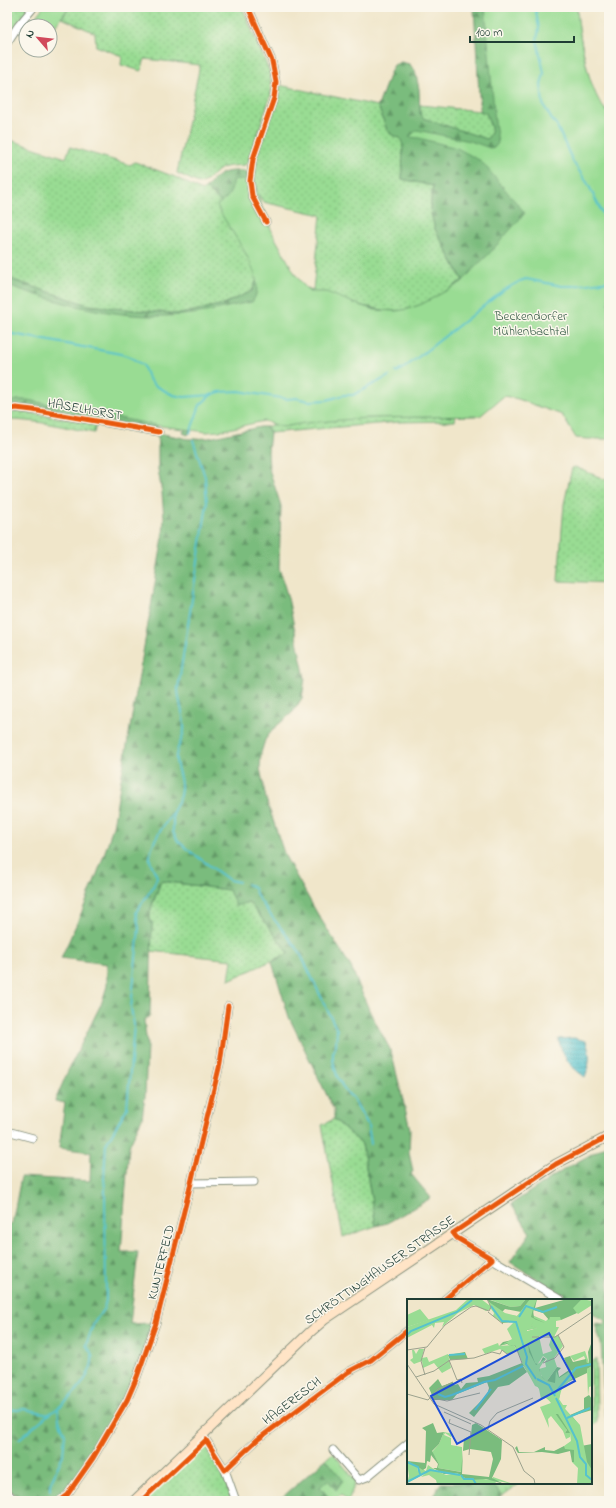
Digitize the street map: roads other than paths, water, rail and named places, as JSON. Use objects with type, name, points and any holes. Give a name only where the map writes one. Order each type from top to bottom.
[{"type":"main road","name":"SCHRÖTTINGHAUSER STRASSE","points":[[134,1501],[324,1320],[556,1164],[609,1136]]},
{"type":"street","points":[[7,43],[18,26],[34,7]]},
{"type":"street","points":[[248,7],[272,61],[276,82],[274,98],[253,160],[250,181],[252,196],[266,222]]},
{"type":"street","name":"HASELHORST","points":[[7,410],[16,408],[33,410],[159,432]]},
{"type":"street","name":"KUNTERFELD","points":[[59,1501],[67,1495],[89,1464],[127,1400],[138,1377],[156,1323],[220,1064],[228,1006]]},
{"type":"street","points":[[7,1132],[33,1138]]},
{"type":"street","points":[[191,1183],[254,1182]]},
{"type":"street","points":[[453,1233],[457,1238],[559,1299]]},
{"type":"street","points":[[445,1299],[492,1259]]},
{"type":"street","name":"HAGERESCH","points":[[225,1470],[257,1440],[348,1372],[371,1360],[407,1331]]},
{"type":"street","points":[[203,1435],[225,1470],[236,1501]]},
{"type":"street","points":[[333,1450],[359,1480],[367,1477],[407,1444]]},
{"type":"street","points":[[7,1492],[15,1501]]},
{"type":"water","points":[[574,1038],[586,1041],[588,1046],[589,1059],[585,1077],[574,1069],[567,1061],[558,1039]]},
{"type":"waterway","points":[[535,7],[539,28],[537,40],[544,73],[541,85],[543,104],[556,124],[573,162],[588,184],[609,227]]},
{"type":"waterway","points":[[396,372],[403,369],[504,290],[520,281],[526,279],[562,286],[609,281]]},
{"type":"waterway","points":[[7,333],[121,354],[130,357],[143,365],[148,378],[154,385],[173,395],[184,397],[239,391],[287,399],[296,398],[309,401],[327,400],[344,395],[353,395],[389,376]]},
{"type":"waterway","points":[[190,433],[200,405],[211,395]]},
{"type":"waterway","points":[[19,1439],[63,1404],[81,1385],[90,1370],[92,1362],[92,1355],[86,1345],[94,1323],[104,1308],[106,1300],[104,1179],[106,1144],[127,1108],[134,1025],[131,1008],[139,928],[136,912],[153,887],[157,877],[150,859],[152,848],[160,831],[176,806],[181,788],[176,755],[183,734],[184,725],[178,688],[207,504],[205,477],[193,440]]},
{"type":"waterway","points":[[173,813],[173,832],[178,841],[229,880],[239,882]]},
{"type":"waterway","points":[[247,884],[254,888],[257,896],[269,913],[299,951],[337,1030],[336,1045],[333,1052],[333,1060],[337,1076],[345,1091],[353,1098],[368,1125],[371,1144]]},
{"type":"waterway","points":[[7,1409],[24,1409],[49,1414]]},
{"type":"waterway","points":[[50,1491],[50,1484],[63,1455],[65,1434],[59,1420],[58,1409]]},
{"type":"park label","name":"Beckendorfer Mühlenbachtal","points":[[531,322]]}]
